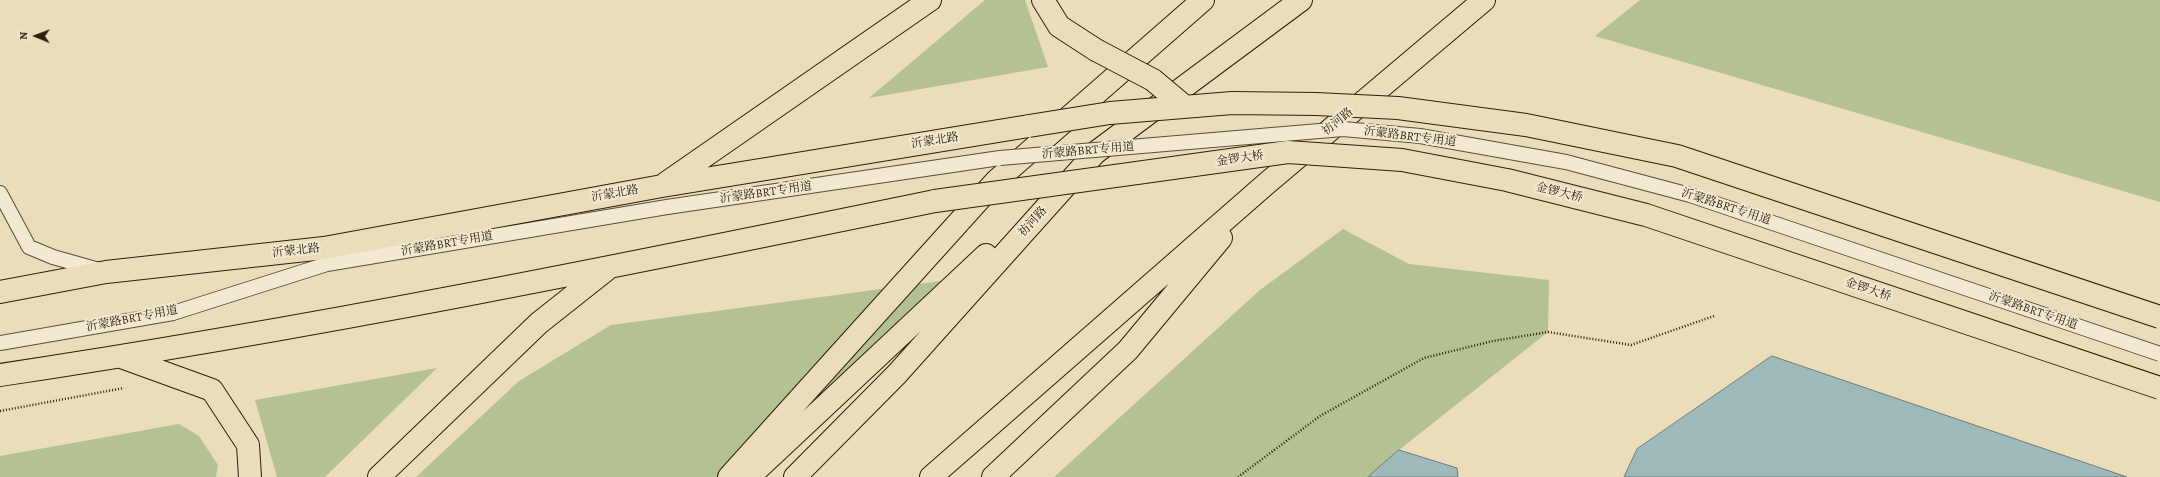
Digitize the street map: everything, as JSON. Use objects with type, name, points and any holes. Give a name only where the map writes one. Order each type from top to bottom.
[{"type":"main road","points":[[662,186],[930,0]]},
{"type":"main road","points":[[1043,0],[1059,26],[1096,50],[1153,80],[1184,106]]},
{"type":"main road","points":[[729,477],[996,181],[1203,0]]},
{"type":"main road","name":"祊河路","points":[[795,477],[897,374],[1095,153],[1301,0]]},
{"type":"main road","name":"祊河路","points":[[931,477],[1266,184],[1457,21],[1484,0]]},
{"type":"main road","name":"祊河路","points":[[1457,21],[1490,0]]},
{"type":"main road","name":"沂蒙北路","points":[[0,292],[106,272],[324,248],[662,186],[1110,113],[1232,103],[1316,104],[1398,108],[1526,125],[1677,156],[2160,317]]},
{"type":"main road","name":"金锣大桥","points":[[608,268],[935,201],[1288,152],[1402,160],[1507,180],[1646,215],[2160,388]]},
{"type":"main road","points":[[749,477],[1095,153]]},
{"type":"main road","points":[[993,477],[1128,350],[1266,184]]},
{"type":"main road","points":[[0,375],[120,357],[608,268]]},
{"type":"main road","points":[[379,477],[540,323],[608,268]]},
{"type":"main road","points":[[120,357],[212,390],[248,445],[250,477]]},
{"type":"lane","name":"沂蒙路BRT专用道","points":[[0,343],[174,313],[327,264],[667,207],[1000,158],[1343,129],[1420,136],[1566,162],[1690,195],[2160,354]]},
{"type":"lane","points":[[0,193],[29,247],[53,257],[106,272]]},
{"type":"path","points":[[1238,477],[1320,416],[1424,358],[1493,341],[1548,332],[1631,345],[1714,316]]},
{"type":"path","points":[[0,411],[124,388]]},
{"type":"green space","points":[[985,0],[1025,0],[1048,67],[869,98]]},
{"type":"green space","points":[[1640,0],[2160,0],[2160,202],[1595,36]]},
{"type":"green space","points":[[1343,229],[1409,264],[1549,280],[1548,332],[1399,450],[1368,477],[1054,477],[1260,290]]},
{"type":"green space","points":[[941,281],[731,477],[416,477],[519,381],[611,325]]},
{"type":"green space","points":[[437,368],[325,477],[277,477],[255,400]]},
{"type":"green space","points":[[179,424],[199,436],[218,465],[216,477],[0,477],[0,456]]},
{"type":"water","points":[[1772,356],[2127,477],[1624,477],[1637,449]]},
{"type":"water","points":[[1399,450],[1457,468],[1458,477],[1368,477]]}]
